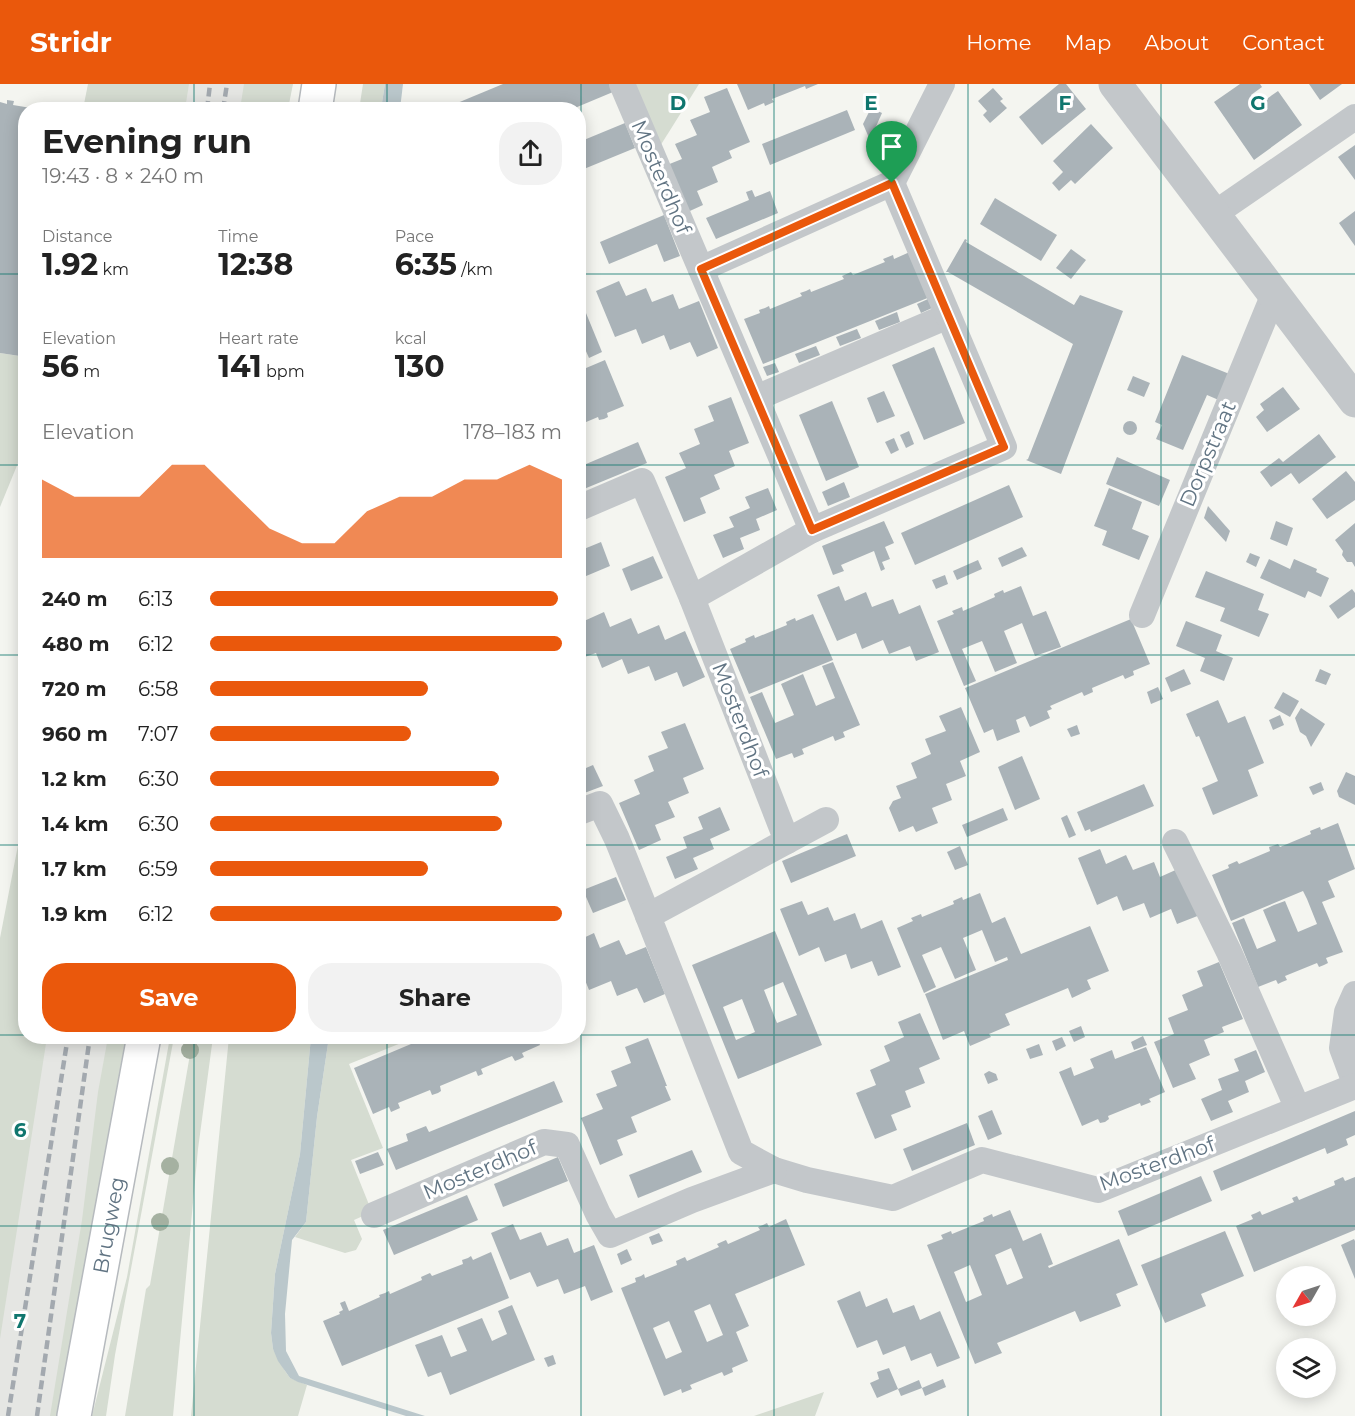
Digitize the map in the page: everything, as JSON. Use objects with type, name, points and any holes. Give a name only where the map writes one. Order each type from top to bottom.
[{"type":"main road","points":[[316,102],[319,84]]},
{"type":"main road","name":"Brugweg","points":[[74,1416],[143,1044]]},
{"type":"street","name":"Mosterdhof","points":[[621,84],[812,530]]},
{"type":"street","points":[[701,269],[892,183],[942,84]]},
{"type":"street","points":[[1115,84],[1355,401]]},
{"type":"street","points":[[1214,214],[1355,117]]},
{"type":"street","points":[[692,598],[812,530],[1004,447],[892,183]]},
{"type":"street","name":"Dorpstraat","points":[[1142,615],[1274,294]]},
{"type":"street","points":[[756,398],[948,316]]},
{"type":"street","name":"Mosterdhof","points":[[586,505],[642,481],[692,598],[787,841]]},
{"type":"street","name":"Mosterdhof","points":[[586,809],[600,804],[648,916],[741,1152],[774,1170],[807,1180],[892,1198],[982,1160],[1098,1190],[1355,1084],[1342,1048],[1347,1012],[1355,994]]},
{"type":"street","points":[[648,916],[826,820]]},
{"type":"street","points":[[1175,842],[1229,952],[1298,1109]]},
{"type":"street","name":"Mosterdhof","points":[[374,1215],[544,1142],[567,1145],[598,1214],[610,1234],[692,1200],[774,1170]]},
{"type":"shaded area","points":[[88,84],[189,84],[186,102],[84,102]]},
{"type":"shaded area","points":[[179,84],[289,84],[285,102],[176,102]]},
{"type":"shaded area","points":[[244,84],[293,84],[289,102],[241,102]]},
{"type":"shaded area","points":[[363,84],[385,84],[382,102],[360,102]]},
{"type":"shaded area","points":[[385,84],[403,84],[401,102],[382,102]]},
{"type":"shaded area","points":[[629,84],[699,84],[657,151]]},
{"type":"shaded area","points":[[0,353],[18,356],[18,463],[0,507]]},
{"type":"shaded area","points":[[18,845],[18,1044],[46,1044],[0,1339],[0,938]]},
{"type":"shaded area","points":[[36,1044],[120,1044],[54,1416],[0,1416],[0,1298]]},
{"type":"shaded area","points":[[107,1044],[125,1044],[58,1416],[50,1416],[82,1220],[98,1092]]},
{"type":"shaded area","points":[[169,1044],[173,1044],[115,1355],[106,1416],[92,1416],[127,1277]]},
{"type":"shaded area","points":[[192,1044],[212,1044],[198,1149],[173,1416],[125,1416],[146,1289],[150,1285]]},
{"type":"shaded area","points":[[228,1044],[310,1044],[300,1154],[275,1274],[271,1333],[273,1349],[285,1371],[290,1378],[307,1385],[298,1416],[191,1416]]},
{"type":"shaded area","points":[[310,1044],[328,1044],[317,1117],[306,1222],[292,1240],[285,1314],[286,1351],[299,1376],[425,1416],[406,1416],[298,1382],[290,1378],[278,1361],[273,1349],[271,1333],[275,1274],[300,1154]]},
{"type":"shaded area","points":[[328,1044],[399,1044],[349,1064],[383,1148],[351,1160],[372,1212],[354,1220],[362,1239],[356,1250],[345,1253],[295,1237],[306,1222],[317,1117]]},
{"type":"shaded area","points":[[824,1392],[815,1416],[754,1416]]},
{"type":"building","points":[[503,84],[609,84],[613,92],[586,103],[460,102]]},
{"type":"building","points":[[737,84],[818,84],[806,89],[805,86],[772,99],[774,102],[765,106],[764,103],[748,110]]},
{"type":"building","points":[[1059,84],[1066,84],[1086,109],[1042,145],[1019,117]]},
{"type":"building","points":[[1240,84],[1260,84],[1262,87],[1251,95],[1258,105],[1278,91],[1302,125],[1254,160],[1214,102]]},
{"type":"building","points":[[1309,84],[1342,84],[1320,100]]},
{"type":"building","points":[[727,88],[750,142],[729,151],[732,158],[712,167],[718,182],[697,191],[703,205],[681,215],[662,167],[682,159],[675,144],[697,135],[690,120],[710,112],[704,97]]},
{"type":"building","points":[[993,88],[1003,99],[1000,101],[1007,108],[990,123],[983,115],[987,111],[978,101]]},
{"type":"building","points":[[7,100],[14,101],[13,105],[18,106],[18,356],[0,353],[0,102],[7,104]]},
{"type":"building","points":[[871,108],[882,113],[870,140],[863,124]]},
{"type":"building","points":[[847,110],[855,130],[770,165],[762,144]]},
{"type":"building","points":[[625,123],[635,148],[586,168],[586,139]]},
{"type":"building","points":[[1091,124],[1113,148],[1075,184],[1071,180],[1059,191],[1052,183],[1063,172],[1053,161]]},
{"type":"building","points":[[1355,145],[1355,180],[1338,157]]},
{"type":"building","points":[[752,190],[755,197],[770,191],[778,213],[716,239],[706,218],[749,200],[746,192]]},
{"type":"building","points":[[995,198],[1057,235],[1041,261],[980,224]]},
{"type":"building","points":[[1355,211],[1355,246],[1339,223]]},
{"type":"building","points":[[664,215],[680,256],[664,262],[657,244],[609,264],[600,242]]},
{"type":"building","points":[[965,239],[966,242],[1074,305],[1080,295],[1123,311],[1061,474],[1026,460],[1073,344],[946,272]]},
{"type":"building","points":[[1071,249],[1086,260],[1071,279],[1056,268]]},
{"type":"building","points":[[912,251],[930,297],[763,364],[744,319],[760,313],[759,310],[769,306],[770,309],[802,296],[800,293],[810,289],[811,292],[844,279],[842,276],[851,272],[853,275],[885,262],[883,259],[893,255],[894,259]]},
{"type":"building","points":[[619,281],[626,296],[646,288],[652,302],[673,294],[679,309],[699,301],[718,348],[697,357],[690,342],[670,350],[664,335],[642,344],[636,329],[615,337],[596,291]]},
{"type":"building","points":[[928,299],[932,308],[921,313],[917,304]]},
{"type":"building","points":[[897,312],[900,322],[879,330],[875,321]]},
{"type":"building","points":[[586,313],[602,352],[589,358],[586,351]]},
{"type":"building","points":[[857,329],[861,338],[840,346],[836,337]]},
{"type":"building","points":[[816,346],[820,355],[799,363],[795,354]]},
{"type":"building","points":[[934,347],[965,423],[924,440],[892,365]]},
{"type":"building","points":[[1182,355],[1232,375],[1221,401],[1207,395],[1183,450],[1156,439],[1162,425],[1155,422]]},
{"type":"building","points":[[605,360],[624,406],[607,413],[608,417],[604,419],[599,420],[598,417],[586,422],[586,368]]},
{"type":"building","points":[[775,363],[779,372],[767,376],[763,367]]},
{"type":"building","points":[[1133,376],[1150,383],[1144,397],[1127,390]]},
{"type":"building","points":[[1283,387],[1300,409],[1267,432],[1256,417],[1264,410],[1260,404]]},
{"type":"building","points":[[884,391],[895,416],[877,423],[867,398]]},
{"type":"building","points":[[731,397],[749,443],[729,451],[735,466],[714,475],[720,489],[700,498],[706,513],[684,522],[665,477],[686,468],[679,453],[700,444],[694,429],[714,421],[708,406]]},
{"type":"building","points":[[832,401],[859,467],[826,481],[799,415]]},
{"type":"building","points":[[1130,421],[1135,423],[1137,428],[1135,433],[1130,435],[1125,433],[1123,428],[1125,423]]},
{"type":"building","points":[[909,431],[914,444],[906,448],[900,435]]},
{"type":"building","points":[[1319,434],[1336,457],[1299,484],[1291,473],[1271,487],[1260,472],[1279,458],[1283,462]]},
{"type":"building","points":[[894,438],[899,450],[891,454],[885,442]]},
{"type":"building","points":[[638,442],[647,463],[586,488],[586,464]]},
{"type":"building","points":[[1117,457],[1170,480],[1159,506],[1106,484]]},
{"type":"building","points":[[1346,471],[1355,482],[1355,500],[1327,519],[1312,499]]},
{"type":"building","points":[[844,482],[850,497],[828,506],[822,492]]},
{"type":"building","points":[[1009,485],[1023,517],[915,565],[901,533]]},
{"type":"building","points":[[768,488],[777,510],[756,519],[760,530],[740,538],[744,549],[723,558],[713,535],[734,527],[729,517],[750,508],[745,497]]},
{"type":"building","points":[[1109,488],[1142,502],[1132,529],[1149,536],[1139,560],[1102,545],[1107,531],[1094,526]]},
{"type":"building","points":[[1208,506],[1230,531],[1226,542],[1204,518]]},
{"type":"building","points":[[884,521],[894,543],[885,547],[890,559],[882,562],[885,569],[881,571],[874,551],[841,565],[844,571],[833,575],[822,546]]},
{"type":"building","points":[[1276,521],[1293,528],[1287,546],[1270,539]]},
{"type":"building","points":[[1355,523],[1355,567],[1352,562],[1347,562],[1335,540]]},
{"type":"building","points":[[601,542],[610,566],[586,576],[586,548]]},
{"type":"building","points":[[1022,547],[1027,556],[1002,567],[998,558]]},
{"type":"building","points":[[1250,553],[1260,557],[1256,567],[1246,562]]},
{"type":"building","points":[[653,556],[663,578],[631,591],[622,569]]},
{"type":"building","points":[[1269,559],[1290,569],[1294,559],[1317,569],[1316,572],[1329,578],[1321,597],[1308,591],[1305,598],[1260,578]]},
{"type":"building","points":[[978,560],[982,569],[957,580],[953,571]]},
{"type":"building","points":[[1206,571],[1264,594],[1258,610],[1269,614],[1259,637],[1220,621],[1225,608],[1195,597]]},
{"type":"building","points":[[945,575],[948,584],[936,589],[932,580]]},
{"type":"building","points":[[839,586],[845,601],[866,592],[872,607],[893,599],[899,614],[920,605],[939,652],[916,661],[910,646],[889,654],[883,640],[862,649],[856,633],[837,641],[817,595]]},
{"type":"building","points":[[1021,586],[1033,616],[1046,611],[1061,647],[1035,656],[1022,623],[1004,631],[1017,663],[995,672],[982,641],[962,649],[976,681],[964,686],[937,621],[954,614],[952,611],[962,607],[963,611],[995,597],[994,594],[1003,590],[1004,593]]},
{"type":"building","points":[[1352,589],[1355,593],[1355,607],[1338,619],[1329,606]]},
{"type":"building","points":[[604,612],[610,627],[631,618],[638,634],[659,625],[665,640],[685,631],[705,677],[683,687],[677,672],[655,681],[649,666],[628,674],[622,659],[602,668],[596,653],[586,657],[586,620]]},
{"type":"building","points":[[813,614],[833,660],[749,694],[730,649],[746,642],[745,639],[754,635],[755,638],[787,625],[786,622],[795,618],[796,621]]},
{"type":"building","points":[[1131,619],[1150,664],[1133,671],[1134,675],[1125,679],[1123,675],[1092,688],[1093,692],[1084,696],[1082,692],[1050,706],[1052,709],[1047,711],[1050,718],[1030,727],[1025,716],[1016,720],[1020,732],[997,741],[993,729],[984,733],[965,688]]},
{"type":"building","points":[[1186,621],[1222,635],[1216,651],[1233,658],[1224,681],[1200,671],[1205,658],[1176,646]]},
{"type":"building","points":[[833,662],[860,725],[843,732],[845,737],[835,741],[833,736],[802,749],[804,754],[794,758],[792,753],[776,759],[750,697],[762,692],[775,723],[794,715],[781,684],[803,674],[816,706],[835,698],[822,666]]},
{"type":"building","points":[[1184,669],[1191,684],[1171,692],[1165,678]]},
{"type":"building","points":[[1320,669],[1331,674],[1326,685],[1315,681]]},
{"type":"building","points":[[1158,687],[1163,699],[1151,704],[1147,692]]},
{"type":"building","points":[[1283,692],[1299,701],[1290,717],[1274,708]]},
{"type":"building","points":[[1218,700],[1228,723],[1245,716],[1264,763],[1248,770],[1258,796],[1213,815],[1202,788],[1218,781],[1199,736],[1196,737],[1186,714]]},
{"type":"building","points":[[961,707],[980,752],[960,761],[966,776],[946,784],[952,800],[932,808],[938,823],[916,832],[913,826],[899,832],[889,808],[893,801],[901,798],[896,786],[917,778],[911,763],[931,754],[925,739],[946,731],[939,716]]},
{"type":"building","points":[[1301,708],[1325,724],[1311,747],[1306,736],[1300,732],[1295,718]]},
{"type":"building","points":[[1280,715],[1284,725],[1273,730],[1269,720]]},
{"type":"building","points":[[685,723],[704,769],[683,778],[689,793],[668,802],[675,817],[655,825],[661,840],[639,850],[619,803],[640,794],[634,780],[654,771],[648,756],[668,748],[661,732]]},
{"type":"building","points":[[1077,725],[1080,734],[1071,737],[1067,729]]},
{"type":"building","points":[[1022,756],[1040,799],[1015,810],[998,767]]},
{"type":"building","points":[[593,765],[603,786],[586,792],[586,768]]},
{"type":"building","points":[[1346,772],[1355,776],[1355,805],[1339,797],[1337,791]]},
{"type":"building","points":[[1321,782],[1324,790],[1313,795],[1309,787]]},
{"type":"building","points":[[1144,784],[1154,806],[1091,832],[1090,829],[1085,831],[1077,812]]},
{"type":"building","points":[[720,807],[730,830],[710,839],[714,849],[693,858],[698,869],[675,879],[666,857],[687,848],[683,837],[703,829],[698,817]]},
{"type":"building","points":[[1003,808],[1008,820],[967,837],[962,825]]},
{"type":"building","points":[[1067,815],[1076,835],[1069,838],[1061,818]]},
{"type":"building","points":[[1338,823],[1355,869],[1328,881],[1335,897],[1322,902],[1343,952],[1326,958],[1328,963],[1324,965],[1319,967],[1317,963],[1285,976],[1287,980],[1278,984],[1276,980],[1258,987],[1232,923],[1244,918],[1257,949],[1276,941],[1263,910],[1274,905],[1285,901],[1298,932],[1317,924],[1307,899],[1303,891],[1231,921],[1212,875],[1229,868],[1228,865],[1237,861],[1239,864],[1270,851],[1269,847],[1278,844],[1280,847],[1311,834],[1310,831],[1320,827],[1321,830]]},
{"type":"building","points":[[847,834],[856,856],[791,883],[782,861]]},
{"type":"building","points":[[960,846],[968,865],[955,870],[947,852]]},
{"type":"building","points":[[1100,849],[1106,864],[1126,855],[1133,870],[1154,862],[1160,877],[1180,868],[1200,915],[1177,924],[1171,909],[1150,918],[1144,903],[1123,911],[1117,896],[1097,905],[1078,858]]},
{"type":"building","points":[[616,877],[626,900],[593,913],[586,897],[586,889]]},
{"type":"building","points":[[980,893],[992,923],[1005,917],[1021,954],[1090,926],[1109,971],[1087,980],[1091,989],[1072,998],[1068,988],[1005,1014],[1010,1025],[970,1046],[964,1031],[943,1040],[925,994],[1008,960],[1007,957],[995,962],[982,930],[963,938],[976,970],[955,979],[941,947],[922,955],[936,987],[924,993],[897,928],[913,921],[911,918],[921,914],[922,917],[954,904],[953,901],[962,897],[963,900]]},
{"type":"building","points":[[802,901],[808,915],[828,907],[834,921],[855,913],[861,929],[882,920],[901,967],[878,976],[872,961],[851,969],[846,954],[825,962],[819,947],[799,956],[780,909]]},
{"type":"building","points":[[775,931],[822,1045],[738,1079],[692,965]],"holes":[[[783,982],[797,1015],[777,1023],[764,990]],[[742,999],[755,1032],[736,1040],[723,1007]]]},
{"type":"building","points":[[594,933],[600,948],[619,940],[626,955],[646,947],[665,994],[644,1003],[637,988],[617,996],[611,981],[589,990],[586,982],[586,937]]},
{"type":"building","points":[[1219,962],[1243,1019],[1222,1027],[1224,1032],[1204,1040],[1210,1055],[1189,1064],[1196,1079],[1173,1088],[1154,1042],[1174,1034],[1168,1018],[1188,1010],[1182,995],[1203,986],[1197,971]]},
{"type":"building","points":[[920,1013],[940,1059],[919,1068],[925,1083],[905,1091],[911,1107],[891,1115],[897,1130],[875,1139],[856,1093],[876,1085],[870,1070],[890,1061],[884,1046],[904,1037],[898,1022]]},
{"type":"building","points":[[1081,1026],[1085,1037],[1074,1042],[1069,1031]]},
{"type":"building","points":[[1143,1036],[1147,1045],[1134,1050],[1131,1042]]},
{"type":"building","points":[[1062,1037],[1066,1046],[1056,1051],[1052,1041]]},
{"type":"building","points":[[648,1038],[671,1100],[631,1117],[637,1132],[617,1140],[623,1155],[600,1165],[581,1118],[603,1109],[596,1094],[617,1086],[611,1071],[631,1063],[625,1047]]},
{"type":"building","points":[[411,1044],[540,1045],[522,1053],[524,1057],[520,1059],[515,1061],[512,1056],[481,1069],[483,1074],[478,1076],[476,1071],[440,1086],[441,1091],[438,1093],[432,1095],[430,1090],[398,1103],[400,1108],[391,1112],[389,1107],[373,1114],[354,1068]]},
{"type":"building","points":[[1039,1044],[1043,1055],[1030,1059],[1026,1049]]},
{"type":"building","points":[[1146,1047],[1165,1092],[1149,1099],[1151,1102],[1141,1106],[1140,1103],[1108,1116],[1109,1119],[1105,1122],[1100,1123],[1098,1119],[1082,1126],[1059,1072],[1071,1067],[1074,1076],[1094,1068],[1090,1059],[1112,1050],[1115,1059]]},
{"type":"building","points":[[1256,1050],[1265,1072],[1245,1081],[1249,1092],[1228,1101],[1233,1112],[1211,1121],[1201,1099],[1222,1090],[1218,1079],[1239,1071],[1234,1059]]},
{"type":"building","points":[[989,1071],[996,1074],[998,1080],[988,1084],[984,1074]]},
{"type":"building","points":[[554,1081],[563,1102],[396,1170],[387,1149],[408,1141],[406,1134],[426,1126],[429,1132]]},
{"type":"building","points":[[992,1110],[1002,1134],[988,1140],[978,1116]]},
{"type":"building","points":[[1355,1111],[1355,1135],[1346,1139],[1348,1145],[1327,1154],[1325,1148],[1221,1191],[1213,1171]]},
{"type":"building","points":[[967,1123],[975,1145],[912,1171],[903,1149]]},
{"type":"building","points":[[692,1150],[702,1172],[638,1198],[629,1175]]},
{"type":"building","points":[[378,1152],[384,1165],[360,1174],[355,1161]]},
{"type":"building","points":[[558,1157],[568,1181],[503,1207],[494,1184]]},
{"type":"building","points":[[1201,1176],[1212,1201],[1128,1236],[1118,1211]]},
{"type":"building","points":[[1343,1177],[1345,1181],[1355,1177],[1355,1230],[1254,1272],[1236,1226],[1253,1219],[1251,1215],[1260,1211],[1262,1215],[1294,1202],[1292,1198],[1297,1196],[1299,1200],[1335,1185],[1334,1181]]},
{"type":"building","points":[[467,1195],[478,1220],[394,1255],[383,1230]]},
{"type":"building","points":[[1010,1210],[1023,1241],[1041,1233],[1053,1264],[1048,1266],[1049,1268],[1119,1239],[1138,1285],[1116,1294],[1121,1306],[1080,1322],[1075,1311],[997,1343],[1002,1353],[975,1364],[927,1245],[943,1239],[941,1235],[951,1231],[952,1234],[984,1221],[983,1218],[992,1214],[993,1217]],"holes":[[[1011,1248],[1023,1278],[1007,1285],[995,1255]],[[970,1265],[982,1295],[966,1302],[954,1272]]]},
{"type":"building","points":[[786,1219],[805,1265],[735,1294],[749,1326],[736,1332],[748,1361],[732,1368],[733,1372],[724,1376],[722,1372],[690,1385],[692,1389],[682,1393],[681,1389],[664,1396],[621,1288],[636,1282],[635,1278],[644,1274],[645,1278],[677,1265],[676,1261],[685,1257],[687,1261],[719,1247],[717,1244],[726,1240],[728,1244],[760,1230],[758,1227],[767,1223],[769,1227]],"holes":[[[710,1304],[723,1335],[707,1342],[694,1311]],[[669,1321],[682,1352],[666,1359],[653,1328]]]},
{"type":"building","points":[[513,1224],[520,1240],[541,1232],[547,1246],[568,1238],[574,1253],[594,1245],[613,1292],[591,1301],[585,1286],[564,1294],[558,1279],[537,1287],[530,1272],[510,1280],[491,1233]]},
{"type":"building","points":[[1225,1231],[1244,1276],[1201,1294],[1206,1306],[1165,1323],[1141,1265]]},
{"type":"building","points":[[659,1233],[663,1241],[652,1245],[649,1237]]},
{"type":"building","points":[[1354,1239],[1355,1241],[1355,1279],[1341,1245]]},
{"type":"building","points":[[627,1249],[632,1260],[621,1265],[617,1254]]},
{"type":"building","points":[[491,1252],[509,1298],[342,1366],[323,1321],[340,1314],[339,1312],[343,1310],[340,1303],[345,1301],[349,1311],[380,1297],[379,1295],[389,1291],[390,1294],[422,1280],[421,1277],[430,1273],[432,1276],[463,1264],[462,1260],[471,1256],[473,1260]]},
{"type":"building","points":[[860,1291],[866,1307],[887,1298],[893,1313],[914,1305],[920,1320],[940,1311],[960,1358],[937,1367],[931,1353],[911,1361],[905,1346],[883,1355],[877,1340],[857,1348],[837,1301]]},
{"type":"building","points":[[512,1305],[535,1360],[450,1395],[441,1372],[428,1377],[415,1345],[442,1335],[451,1357],[467,1351],[457,1328],[482,1318],[492,1341],[507,1334],[498,1311]]},
{"type":"building","points":[[553,1355],[556,1364],[548,1367],[544,1358]]},
{"type":"building","points":[[889,1368],[898,1389],[877,1398],[870,1383],[879,1379],[877,1372]]},
{"type":"building","points":[[943,1379],[946,1387],[925,1396],[922,1388]]},
{"type":"building","points":[[919,1380],[922,1388],[901,1396],[898,1389]]},
{"type":"railway","points":[[208,102],[210,84]]},
{"type":"railway","points":[[224,102],[227,84]]},
{"type":"railway","points":[[8,1416],[67,1044]]},
{"type":"railway","points":[[37,1416],[89,1044]]},
{"type":"route","points":[[892,183],[1004,447],[812,530],[701,269],[892,183]]}]
